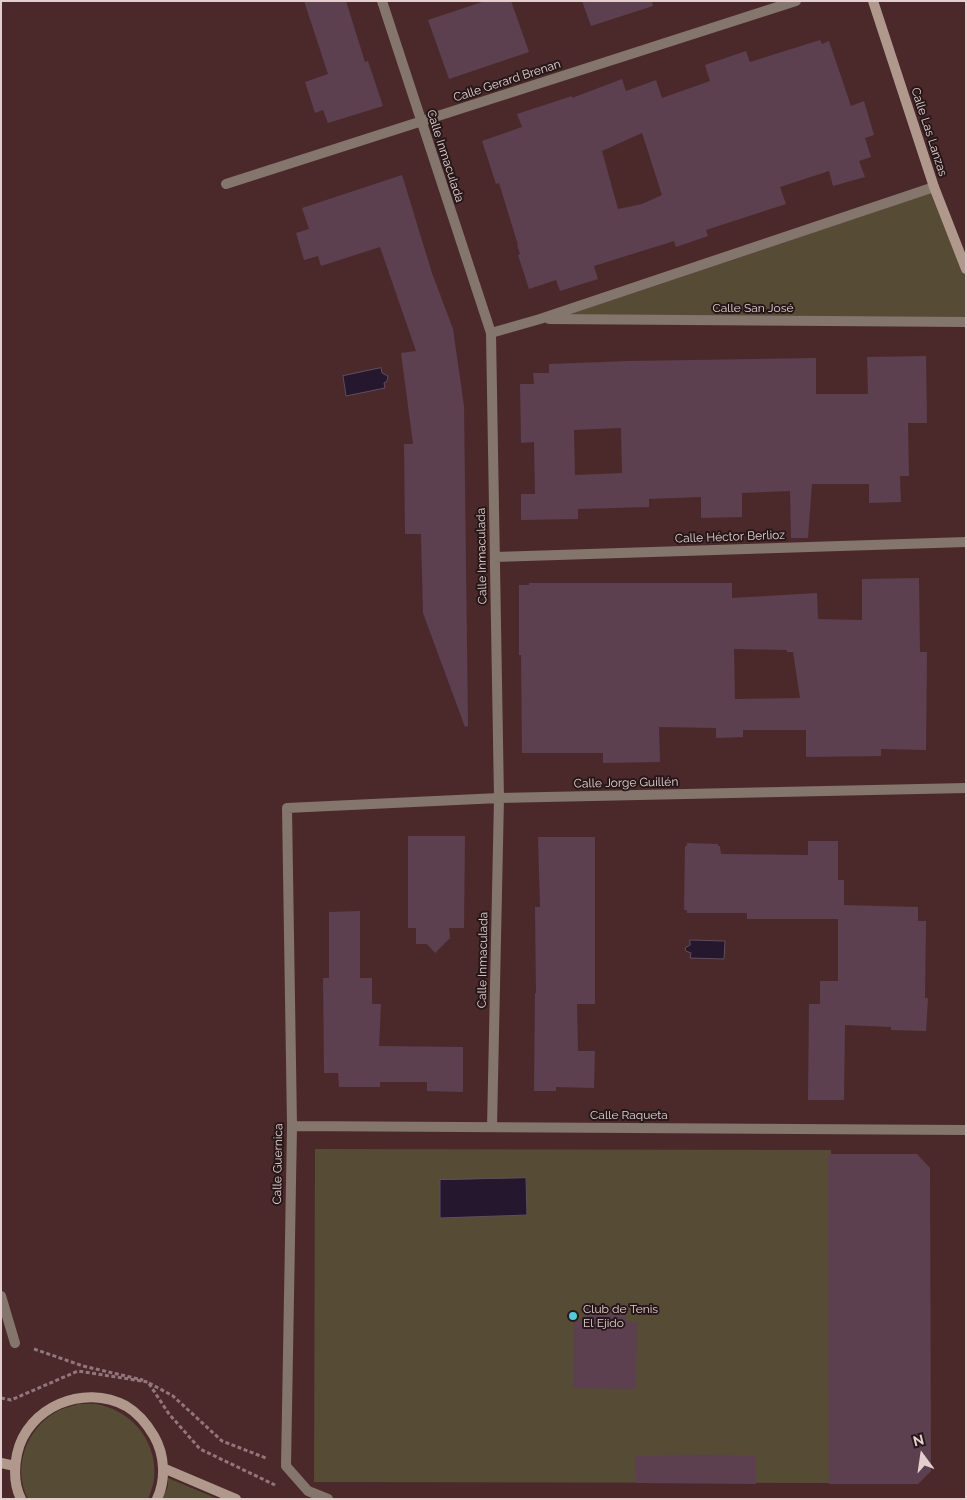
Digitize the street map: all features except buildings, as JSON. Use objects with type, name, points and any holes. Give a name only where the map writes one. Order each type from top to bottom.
[{"type":"street","name":"Calle Inmaculada","points":[[382,1],[491,333],[499,798],[492,1127]]},
{"type":"street","name":"Calle Gerard Brenan","points":[[226,184],[796,1]]},
{"type":"street","name":"Calle Las Lanzas","points":[[873,1],[934,187],[966,269]]},
{"type":"street","name":"Calle San José","points":[[491,333],[540,319],[934,187]]},
{"type":"street","name":"Calle San José","points":[[540,319],[966,322]]},
{"type":"street","name":"Calle Héctor Berlioz","points":[[495,557],[966,542]]},
{"type":"street","name":"Calle Jorge Guillén","points":[[287,808],[499,798],[966,788]]},
{"type":"street","name":"Calle Guernica","points":[[286,1466],[292,1126],[287,808]]},
{"type":"street","name":"Calle Raqueta","points":[[292,1126],[966,1130]]},
{"type":"street","points":[[1,1296],[15,1343]]},
{"type":"street","points":[[21,1499],[17,1490],[15,1466],[20,1442],[34,1421],[54,1405],[77,1398],[102,1398],[126,1406],[145,1422],[158,1443],[163,1468],[157,1499]]},
{"type":"street","points":[[1,1463],[15,1466]]},
{"type":"street","points":[[286,1466],[308,1491],[328,1499]]},
{"type":"street","points":[[163,1468],[236,1499]]},
{"type":"path","points":[[15,1343],[83,1366],[139,1378],[172,1396],[222,1441],[286,1466]]},
{"type":"shaded area","points":[[934,187],[966,269],[966,322],[540,319]]},
{"type":"shaded area","points":[[381,368],[382,373],[388,376],[387,381],[384,383],[385,388],[346,396],[343,376]]},
{"type":"shaded area","points":[[690,940],[725,941],[724,959],[690,958],[691,953],[686,951],[685,948],[690,945]]},
{"type":"shaded area","name":"Club de Tenis El Ejido","points":[[315,1149],[831,1150],[831,1483],[314,1482]]},
{"type":"shaded area","points":[[526,1178],[527,1215],[440,1218],[440,1180]]},
{"type":"shaded area","points":[[78,1404],[98,1404],[113,1409],[134,1423],[142,1433],[148,1443],[154,1467],[154,1483],[148,1499],[28,1499],[21,1475],[25,1450],[30,1439],[46,1419],[58,1411]]},
{"type":"shaded area","points":[[168,1478],[218,1499],[162,1499],[168,1486]]},
{"type":"place","name":"Club de Tenis El Ejido","points":[[573,1316]]}]
